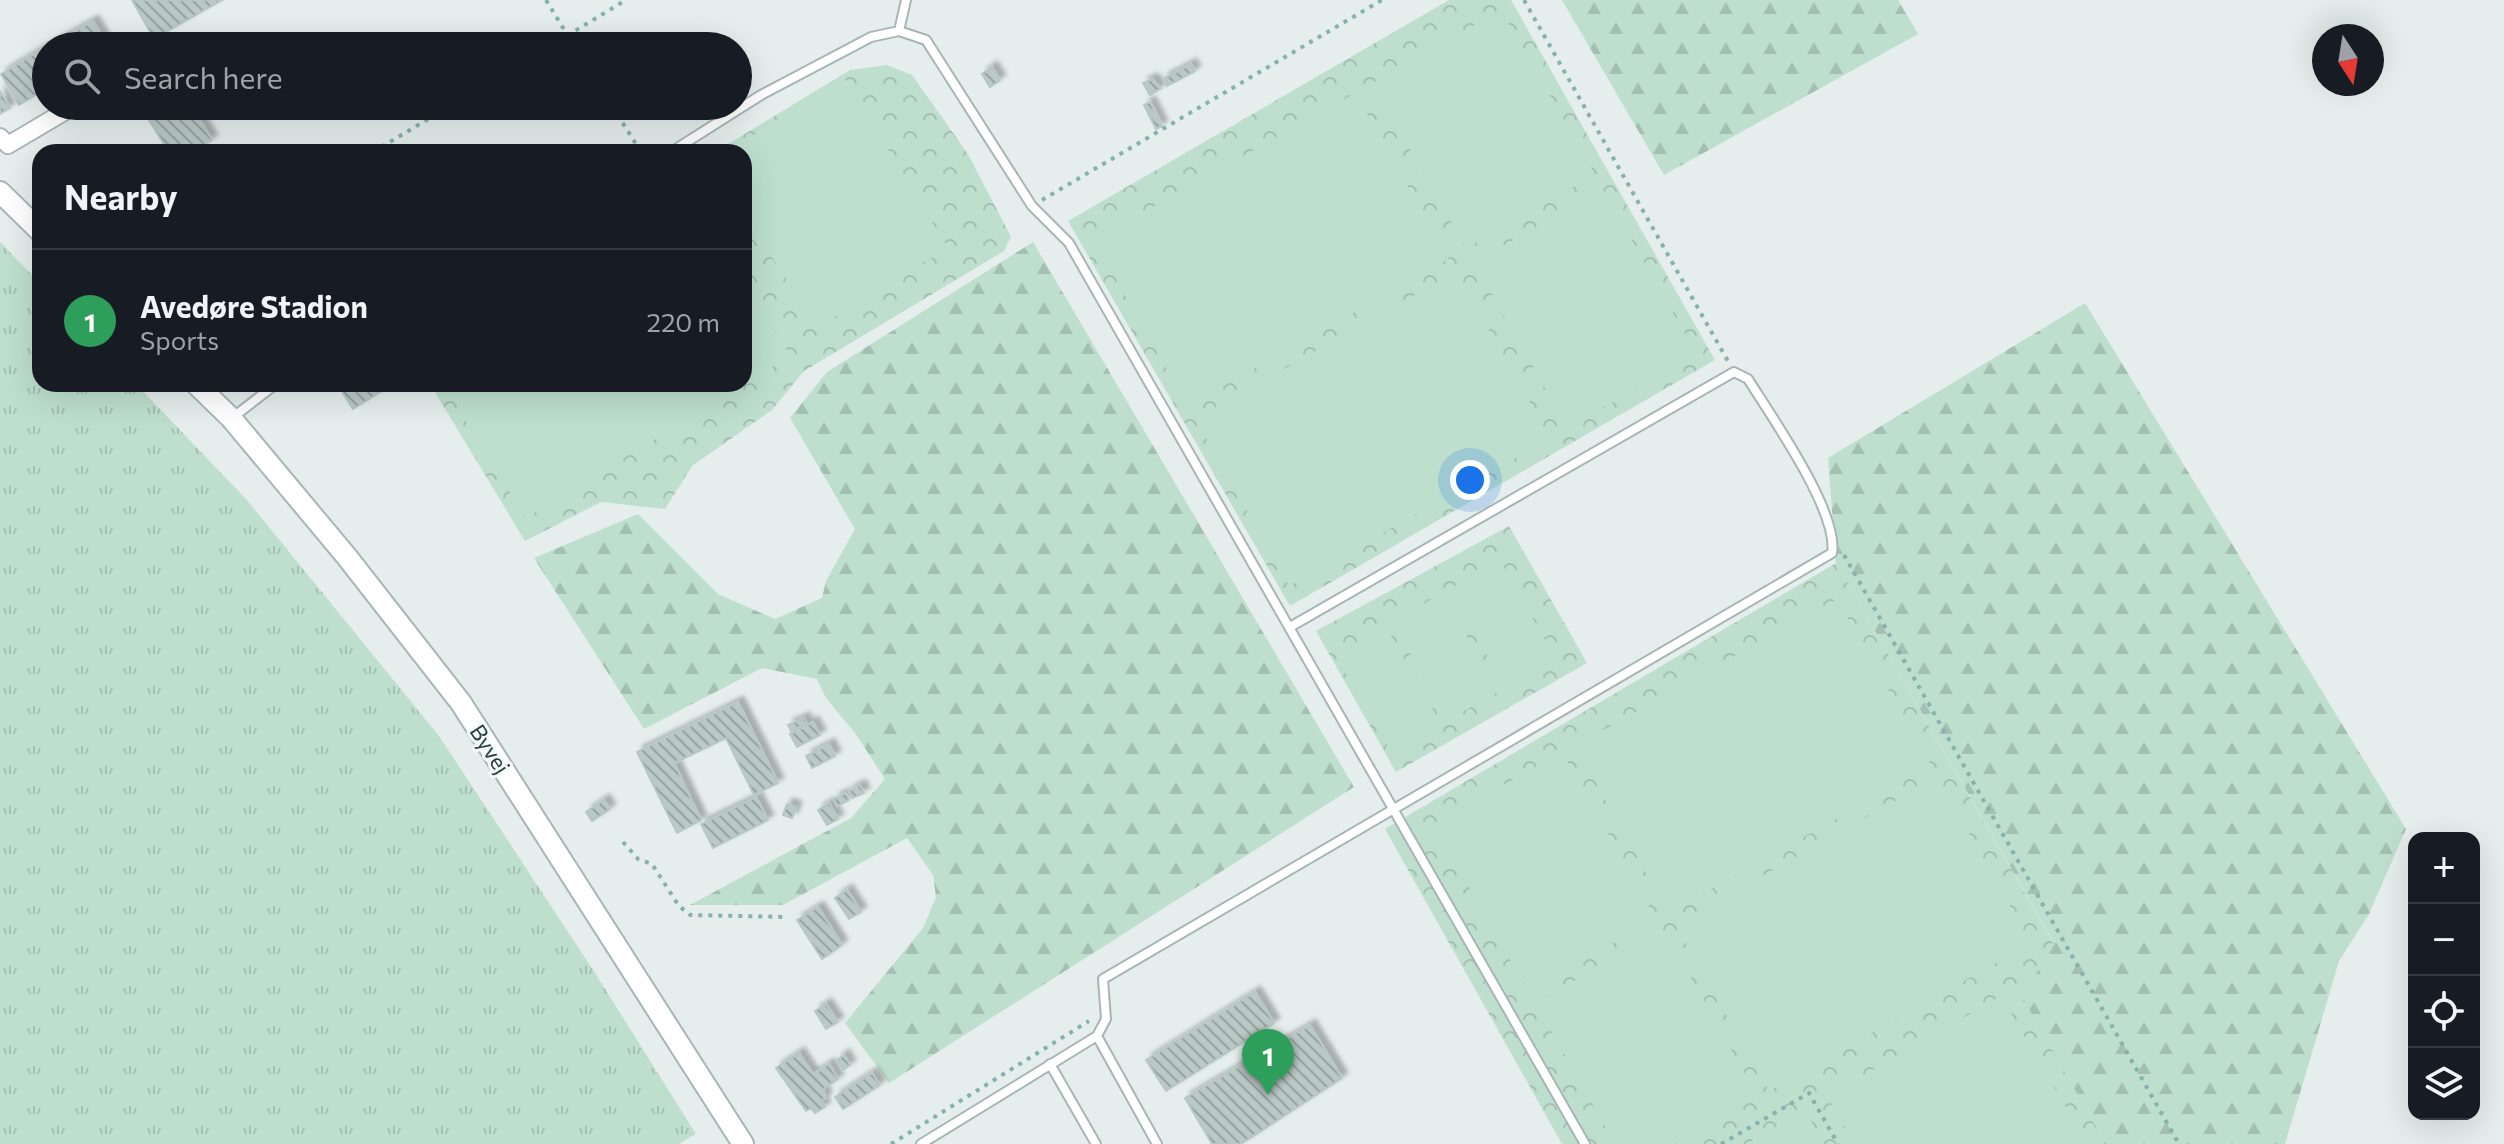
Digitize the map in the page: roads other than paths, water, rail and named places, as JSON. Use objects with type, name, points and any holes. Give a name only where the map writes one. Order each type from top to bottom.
[{"type":"street","points":[[0,137],[8,145],[50,120]]},
{"type":"street","points":[[0,192],[32,223]]},
{"type":"street","name":"Byvej","points":[[204,392],[231,418],[347,557],[461,703],[743,1144]]},
{"type":"lane","points":[[899,31],[906,0]]},
{"type":"lane","points":[[752,101],[871,37],[899,31],[926,40],[1032,206],[1069,243],[1585,1144]]},
{"type":"lane","points":[[684,144],[722,120]]},
{"type":"lane","points":[[921,1144],[1097,1036],[1106,1019],[1103,979],[1832,553],[1835,539],[1804,466],[1748,379],[1734,372],[1290,627]]},
{"type":"lane","points":[[231,418],[265,392]]},
{"type":"lane","points":[[1097,1036],[1157,1144]]},
{"type":"lane","points":[[1050,1064],[1096,1144]]},
{"type":"place","name":"Avedøre Stadion","points":[[1268,1095]]}]
